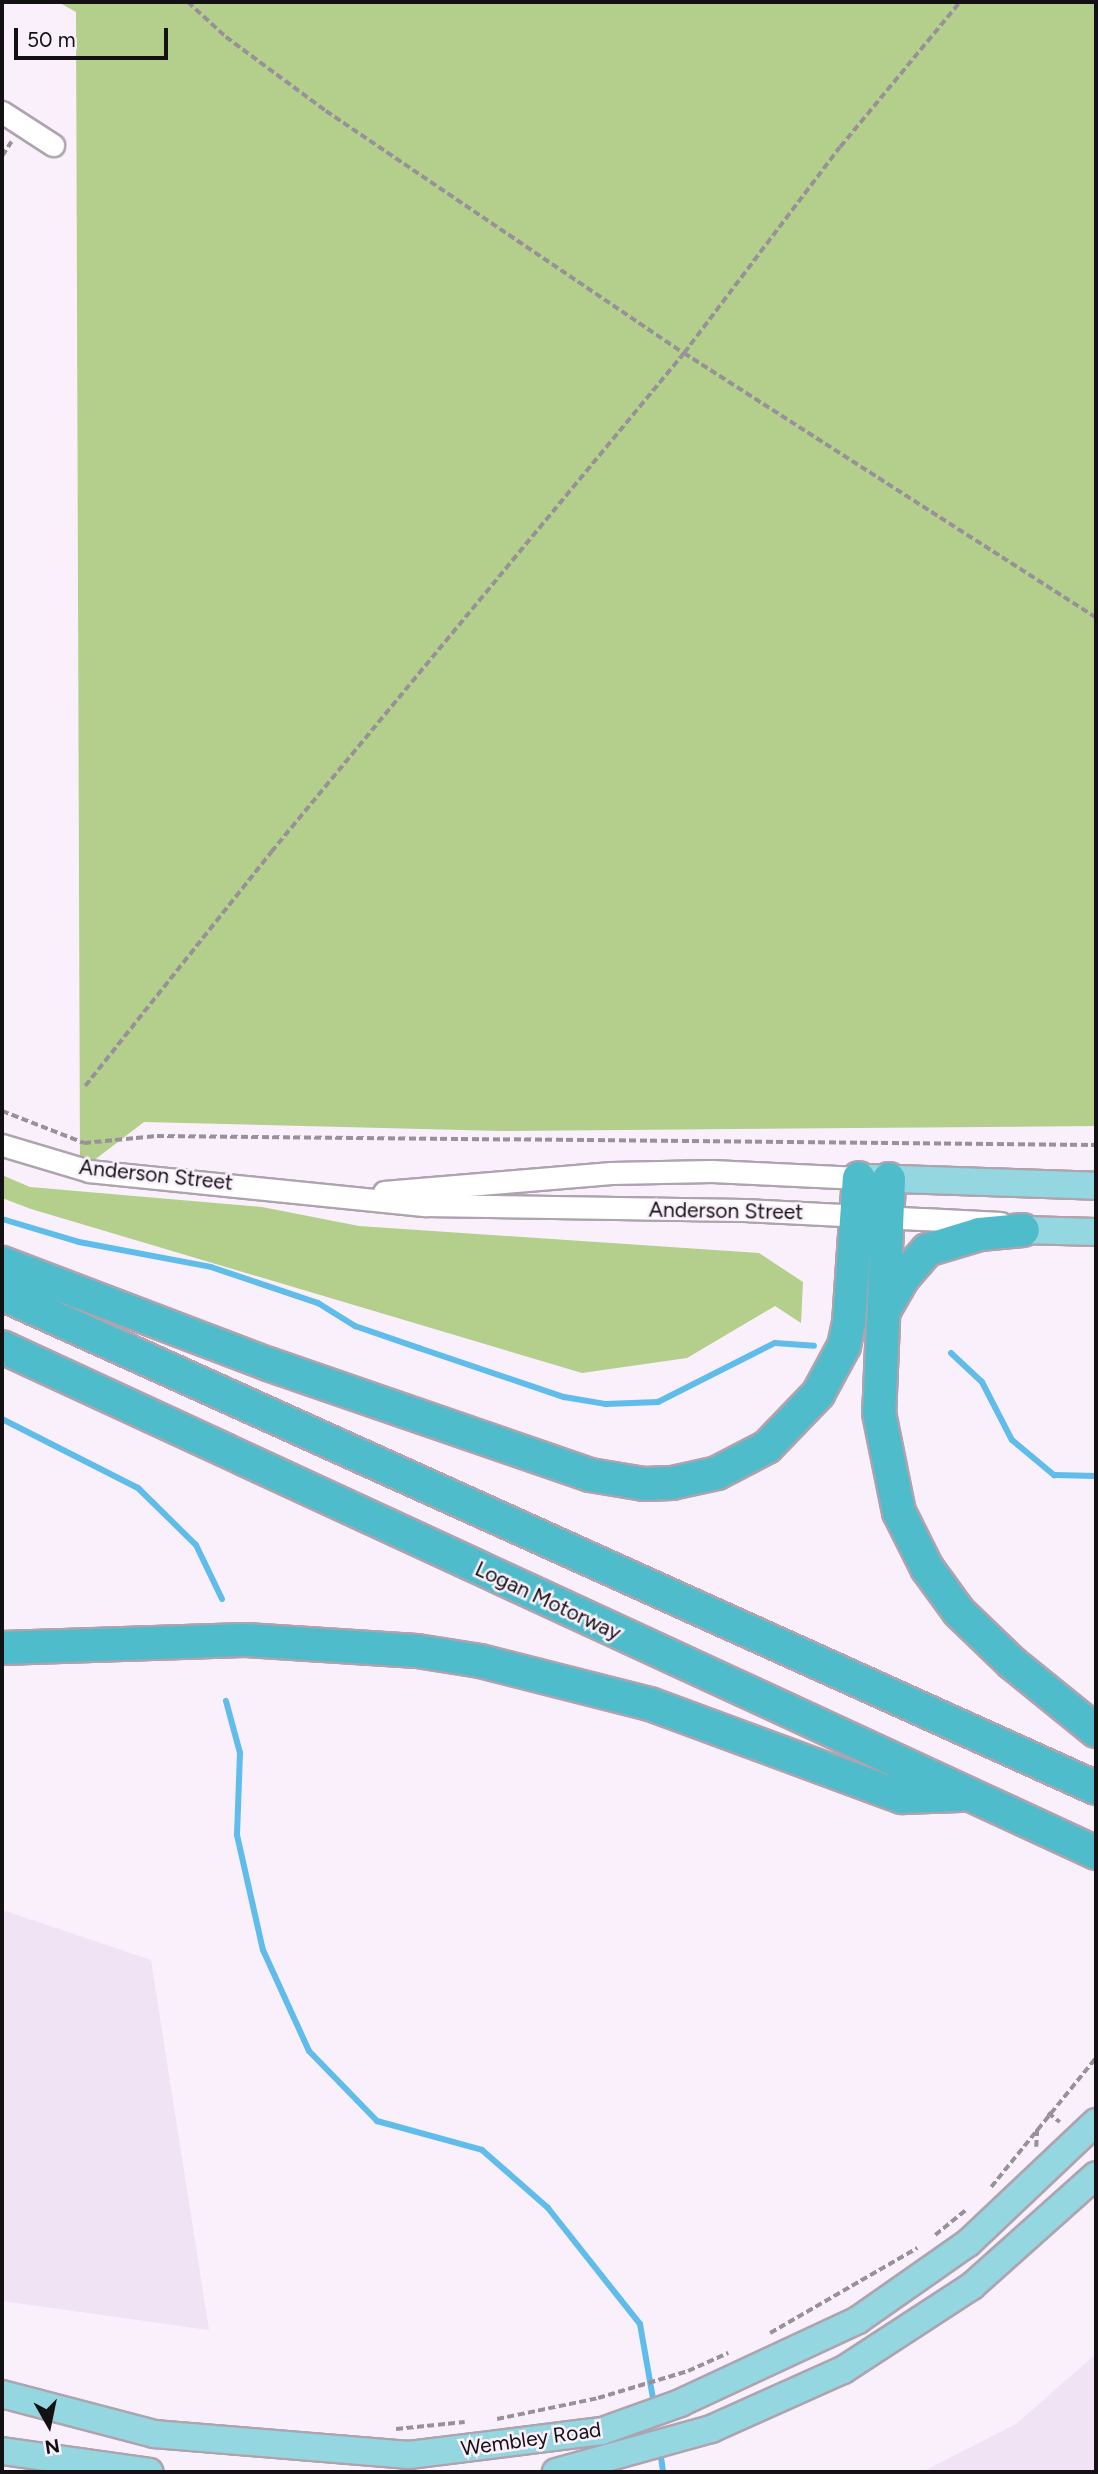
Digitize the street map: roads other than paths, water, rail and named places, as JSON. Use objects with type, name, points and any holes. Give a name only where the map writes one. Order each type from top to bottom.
[{"type":"highway","points":[[874,1179],[873,1214],[883,1313],[878,1379],[882,1445],[899,1511],[913,1543],[943,1593],[982,1637],[1096,1731]]},
{"type":"highway","points":[[2,1264],[268,1364],[590,1475],[635,1483],[672,1483],[717,1473],[758,1452],[785,1432],[818,1394],[844,1346],[873,1214]]},
{"type":"highway","points":[[883,1313],[902,1279],[927,1250],[980,1234],[1023,1230]]},
{"type":"highway","points":[[2,1294],[1096,1788]]},
{"type":"highway","name":"Logan Motorway","points":[[2,1347],[1096,1853]]},
{"type":"highway","points":[[2,1648],[246,1640],[417,1651],[493,1664],[650,1704],[902,1797],[968,1795]]},
{"type":"main road","name":"Anderson Street","points":[[874,1179],[1096,1186]]},
{"type":"main road","name":"Anderson Street","points":[[1023,1230],[1096,1233]]},
{"type":"main road","name":"Wembley Road","points":[[2,2394],[154,2434],[409,2455],[602,2431],[680,2403],[858,2320],[968,2243],[1095,2125]]},
{"type":"main road","name":"Wembley Road","points":[[556,2472],[605,2462],[681,2440],[778,2402],[908,2331],[982,2279],[1091,2185]]},
{"type":"main road","points":[[2,2451],[150,2472]]},
{"type":"street","points":[[2,112],[52,145]]},
{"type":"street","name":"Anderson Street","points":[[2,1144],[89,1171],[355,1195],[425,1205],[873,1214],[991,1220],[1023,1230]]},
{"type":"street","name":"Anderson Street","points":[[355,1195],[611,1173],[712,1171],[874,1179]]},
{"type":"waterway","points":[[2,1219],[79,1242],[211,1267],[318,1303],[355,1326],[564,1397],[606,1404],[658,1402],[775,1343],[814,1346]]},
{"type":"waterway","points":[[951,1353],[982,1382],[1012,1440],[1054,1475],[1096,1476]]},
{"type":"waterway","points":[[2,1419],[138,1488],[196,1545],[222,1599]]},
{"type":"waterway","points":[[226,1701],[240,1753],[237,1835],[263,1950],[309,2051],[377,2121],[482,2150],[548,2208],[640,2324],[654,2404]]},
{"type":"waterway","points":[[660,2450],[663,2472]]}]
